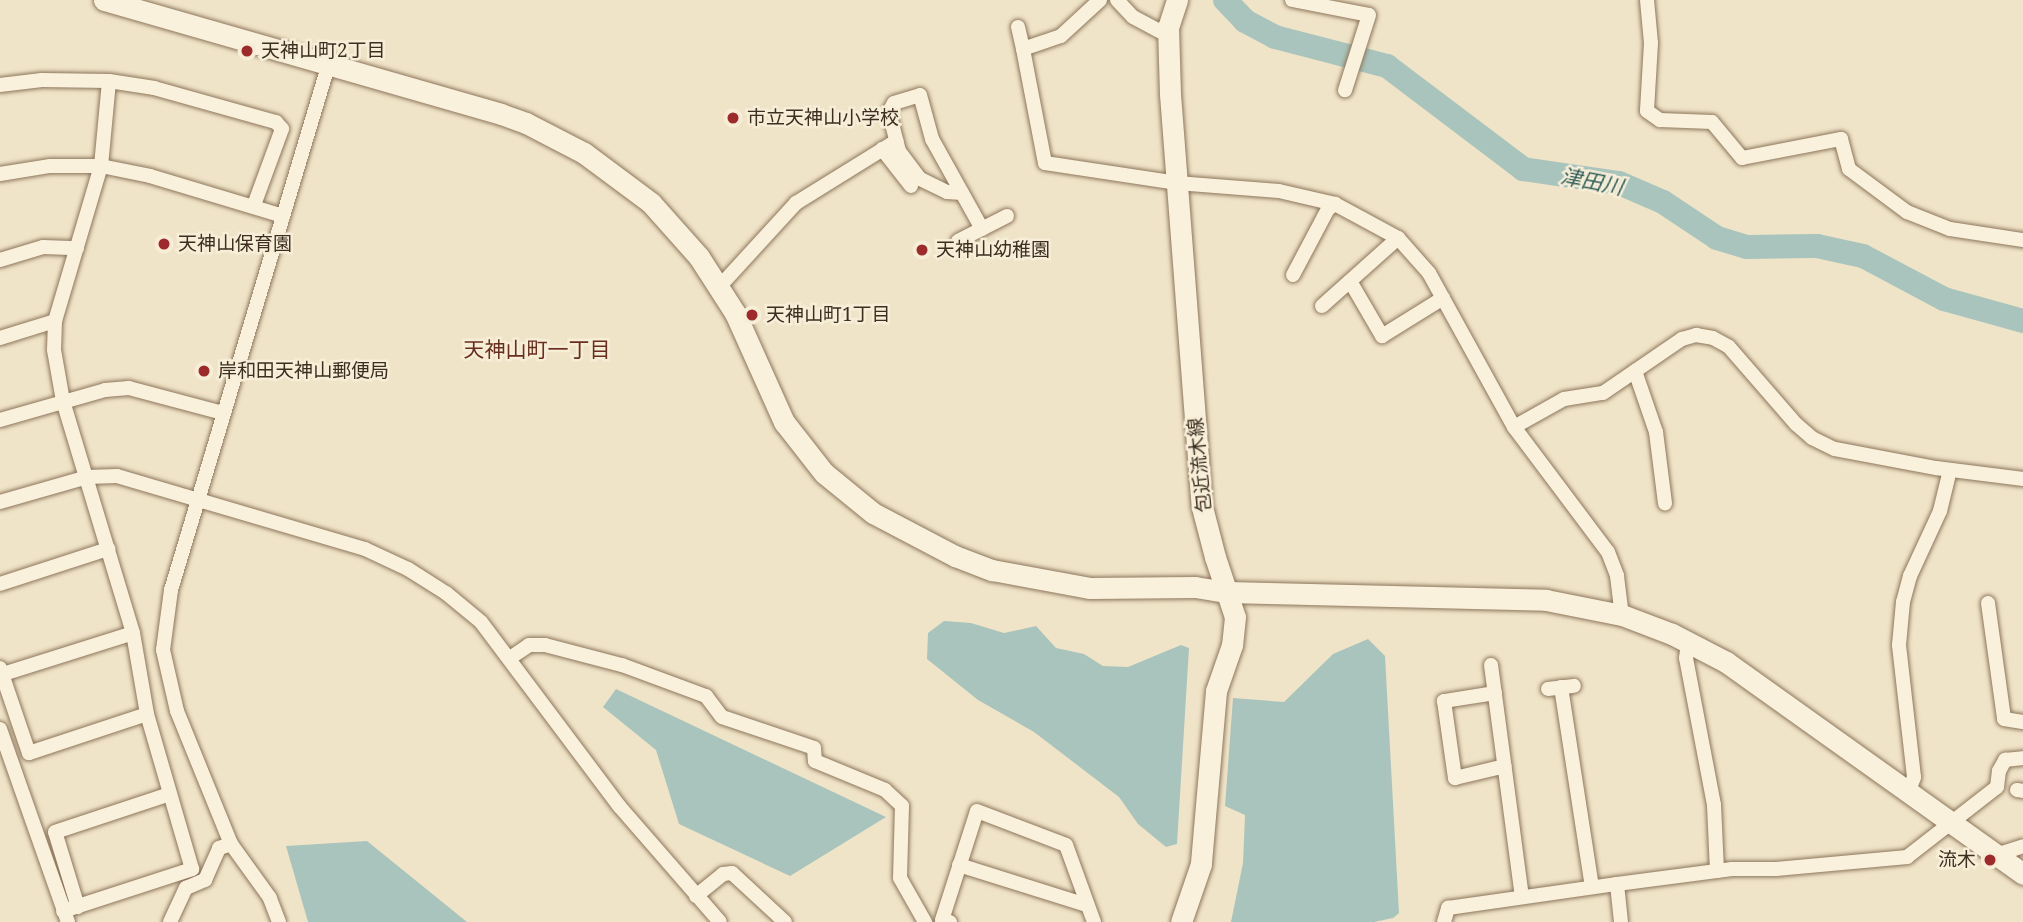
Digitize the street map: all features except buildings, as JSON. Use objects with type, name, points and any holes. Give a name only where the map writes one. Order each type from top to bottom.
[{"type":"street","points":[[104,0],[501,114],[536,128],[584,153],[650,203],[690,246],[720,286],[747,336],[785,422],[804,451],[839,487],[873,513],[955,556],[992,570],[1042,582],[1090,588],[1195,587],[1227,592],[1546,600],[1622,615],[1688,642],[1726,662],[2023,874]]},
{"type":"street","points":[[1023,49],[1061,36],[1100,0]]},
{"type":"street","points":[[1117,0],[1133,17],[1168,36]]},
{"type":"street","points":[[1292,0],[1369,15],[1345,90]]},
{"type":"street","points":[[1647,0],[1651,43],[1647,111],[1660,120],[1712,122],[1742,158],[1841,139],[1849,169],[1906,212],[1950,229],[2023,240]]},
{"type":"street","name":"包近流木線","points":[[1177,1],[1168,36],[1202,506],[1214,557],[1235,617],[1232,645],[1216,691],[1201,864],[1181,922]]},
{"type":"street","points":[[1018,27],[1045,163],[1177,183],[1279,191],[1335,204],[1398,239],[1419,260],[1443,298],[1514,426],[1608,552],[1617,576],[1622,615]]},
{"type":"street","points":[[279,922],[270,898],[231,844],[177,711],[163,650],[171,590],[329,63]]},
{"type":"street","points":[[0,85],[42,80],[109,81],[154,88],[276,122],[282,129],[254,205]]},
{"type":"street","points":[[0,729],[66,917],[78,907],[192,869],[147,714],[133,633],[62,401],[54,350],[55,321],[101,166],[109,81]]},
{"type":"street","points":[[962,193],[947,192],[919,179],[899,151],[889,112],[894,103],[920,95],[932,139],[962,193],[982,229]]},
{"type":"street","points":[[720,286],[796,203],[897,141]]},
{"type":"street","points":[[882,149],[911,186]]},
{"type":"street","points":[[0,174],[50,166],[101,166],[150,176],[254,205],[283,216]]},
{"type":"street","points":[[1293,275],[1328,209],[1335,204]]},
{"type":"street","points":[[958,241],[1007,216]]},
{"type":"street","points":[[1322,306],[1398,239]]},
{"type":"street","points":[[0,260],[43,247],[77,248]]},
{"type":"street","points":[[1350,281],[1382,336],[1443,298]]},
{"type":"street","points":[[0,338],[55,321]]},
{"type":"street","points":[[1514,426],[1564,398],[1603,393],[1682,339],[1696,335],[1713,338],[1729,347],[1770,396],[1812,438],[1835,449],[1950,470],[2023,478]]},
{"type":"street","points":[[1635,370],[1656,432],[1665,503]]},
{"type":"street","points":[[0,420],[105,390],[129,388],[223,414]]},
{"type":"street","points":[[1908,793],[1914,777],[1899,645],[1903,602],[1910,576],[1940,511],[1950,470]]},
{"type":"street","points":[[0,502],[87,477],[117,477],[365,549],[408,569],[446,593],[481,622],[604,786],[720,922]]},
{"type":"street","points":[[0,584],[108,549]]},
{"type":"street","points":[[1988,603],[2004,719],[2023,722]]},
{"type":"street","points":[[133,633],[1,673],[29,753],[147,714]]},
{"type":"street","points":[[1688,642],[1686,658],[1714,805],[1717,871]]},
{"type":"street","points":[[510,658],[529,645],[545,645],[622,665],[706,696],[722,717],[814,748],[815,761],[896,797],[902,806],[900,878],[925,922]]},
{"type":"street","points":[[1491,665],[1522,897]]},
{"type":"street","points":[[1561,688],[1592,887]]},
{"type":"street","points":[[1494,693],[1444,701],[1455,778],[1505,766]]},
{"type":"street","points":[[1444,922],[1448,908],[1592,887],[1717,871],[1776,869],[1907,857],[1997,787],[1999,771],[2005,760],[2023,758]]},
{"type":"street","points":[[78,907],[55,832],[170,794]]},
{"type":"street","points":[[950,922],[942,920],[977,811],[1066,845],[1094,922]]},
{"type":"street","points":[[170,922],[186,888],[205,880],[219,848],[231,844]]},
{"type":"street","points":[[1996,855],[2023,846]]},
{"type":"street","points":[[959,865],[1087,905]]},
{"type":"street","points":[[696,896],[723,874],[732,873],[785,922]]},
{"type":"street","points":[[1617,884],[1621,922]]},
{"type":"water","points":[[944,621],[971,623],[1004,633],[1036,626],[1056,648],[1084,654],[1103,666],[1128,667],[1181,645],[1189,648],[1177,844],[1166,847],[1138,824],[1119,797],[1034,732],[978,700],[927,659],[928,633]]},
{"type":"water","points":[[1368,639],[1385,656],[1399,913],[1393,918],[1374,922],[1231,922],[1243,863],[1245,815],[1225,806],[1233,698],[1284,702],[1333,654]]},
{"type":"water","points":[[616,689],[886,817],[790,876],[679,824],[656,750],[603,707]]},
{"type":"water","points":[[367,841],[467,922],[308,922],[286,846]]},
{"type":"waterway","name":"津田川","points":[[1225,0],[1245,21],[1275,37],[1387,66],[1523,169],[1619,183],[1663,202],[1717,238],[1747,247],[1817,246],[1863,256],[1944,299],[2023,321]]},
{"type":"place","name":"天神山町2丁目","points":[[247,51]]},
{"type":"place","name":"市立天神山小学校","points":[[733,118]]},
{"type":"place","name":"天神山保育園","points":[[164,244]]},
{"type":"place","name":"天神山幼稚園","points":[[922,250]]},
{"type":"place","name":"天神山町1丁目","points":[[752,315]]},
{"type":"place","name":"岸和田天神山郵便局","points":[[204,371]]},
{"type":"place","name":"流木","points":[[1990,860]]},
{"type":"district","name":"天神山町一丁目","points":[[537,349]]}]
